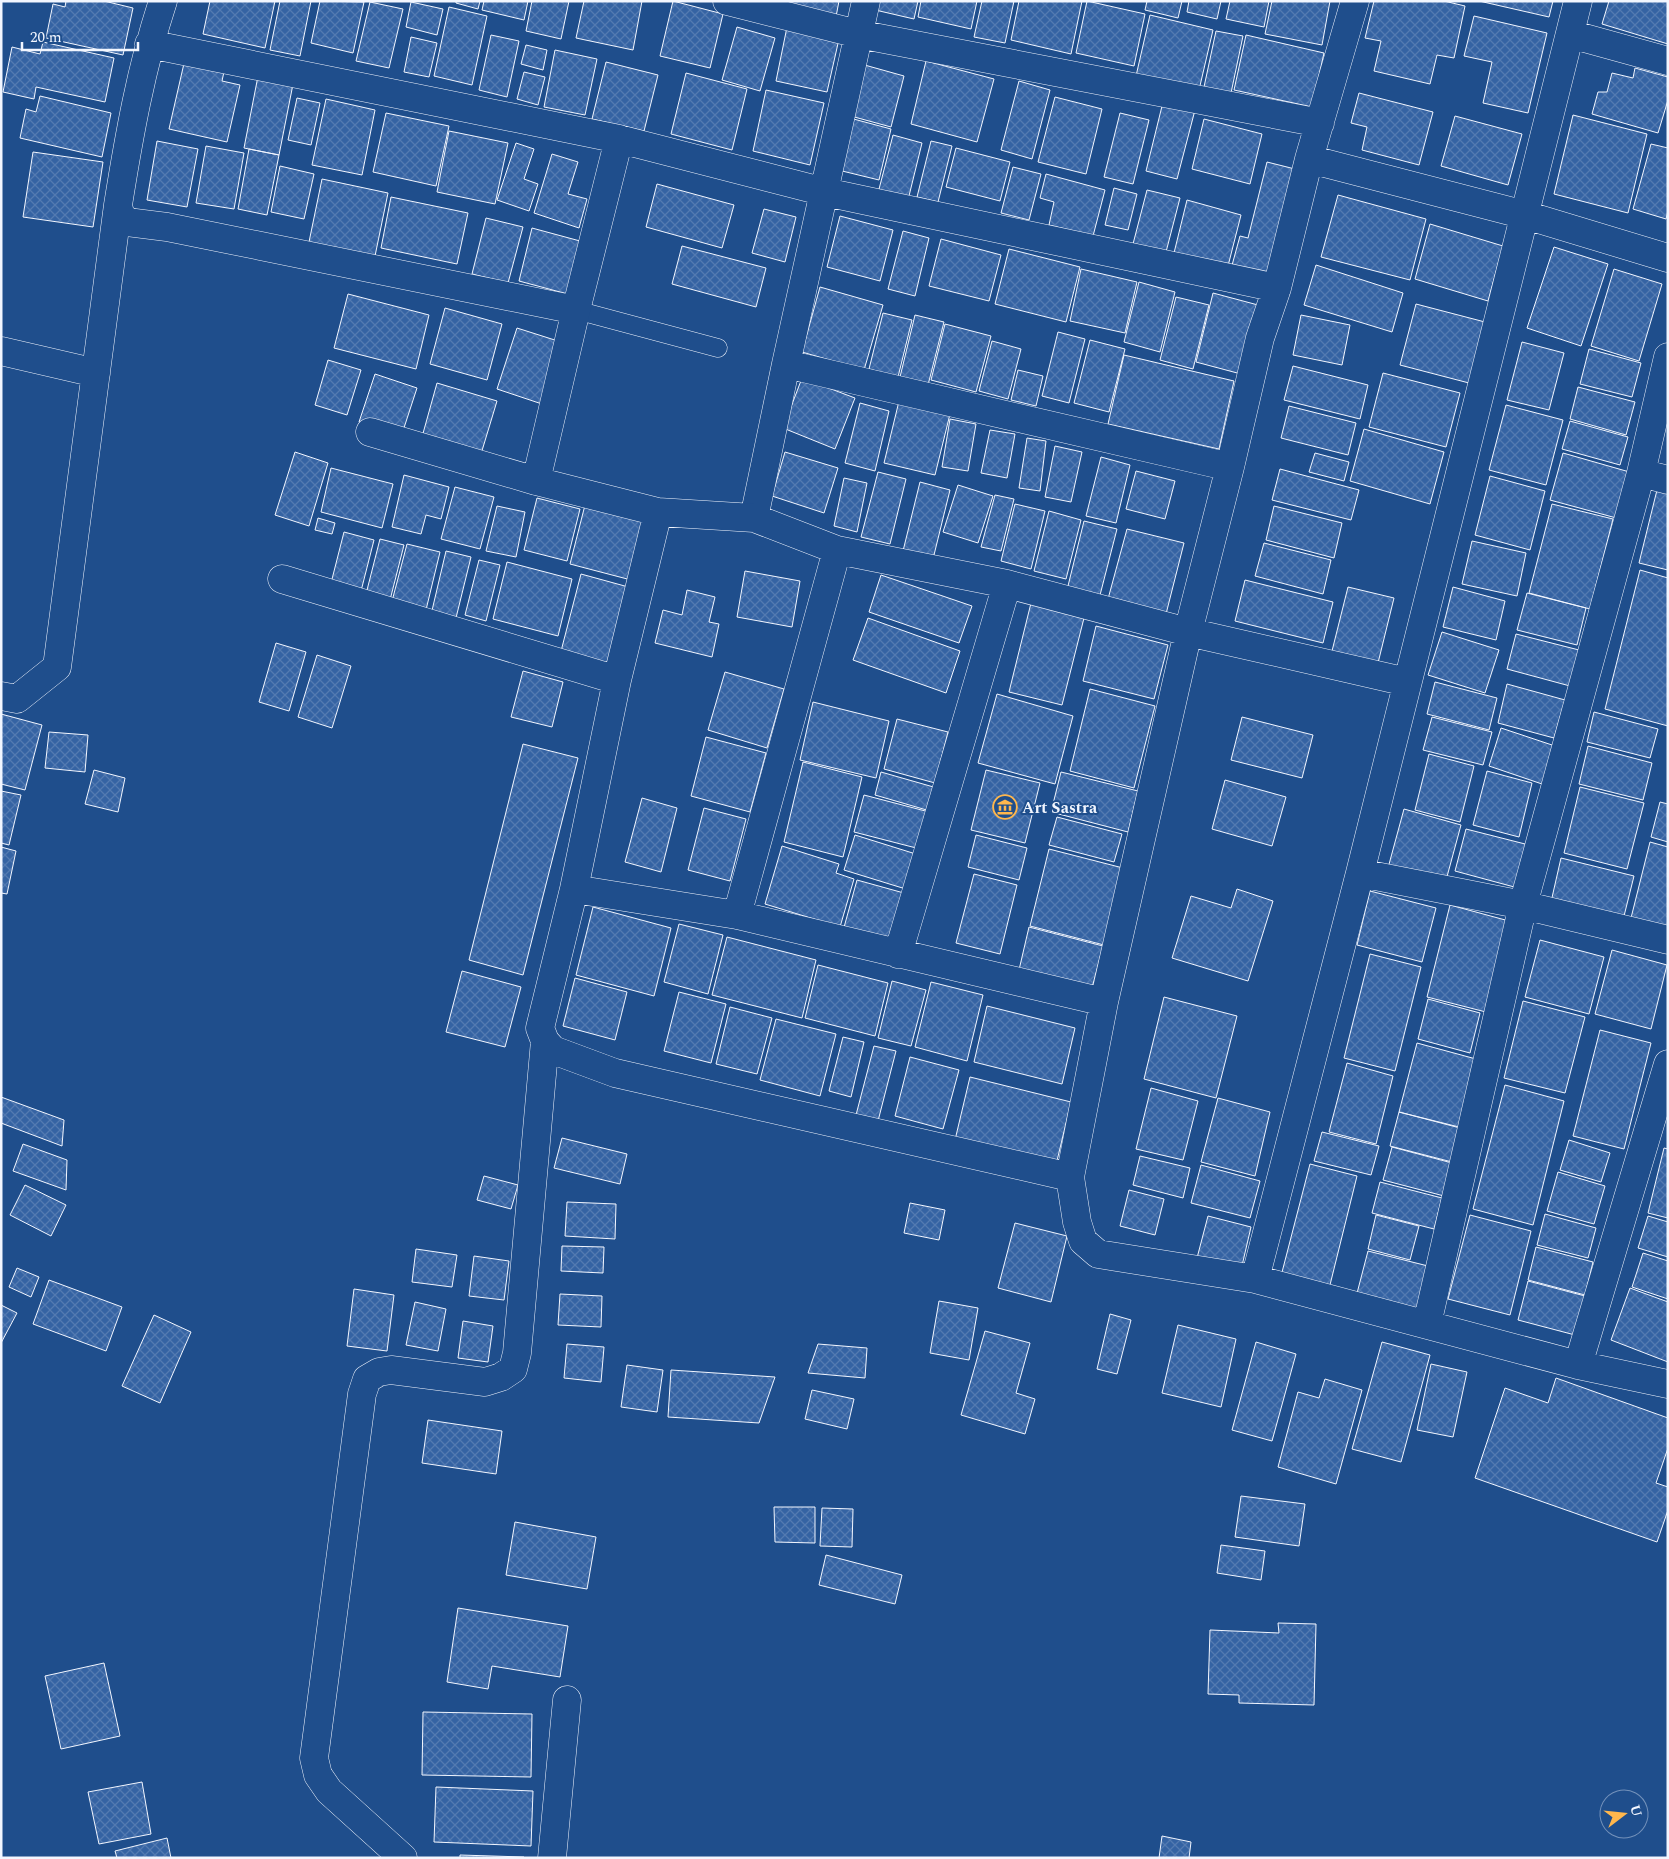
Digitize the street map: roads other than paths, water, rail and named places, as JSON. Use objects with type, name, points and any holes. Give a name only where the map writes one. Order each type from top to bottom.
[{"type":"street","points":[[1,696],[16,699],[57,667],[129,132],[149,44],[163,1]]},
{"type":"street","points":[[727,1],[858,34],[1320,123]]},
{"type":"street","points":[[754,518],[866,1]]},
{"type":"street","points":[[1354,1],[1309,159],[1277,288],[1260,338],[1230,467],[1188,632],[1104,1002],[1070,1177],[1077,1222],[1083,1241],[1098,1254],[1256,1279],[1578,1364],[1668,1384]]},
{"type":"street","points":[[1256,1279],[1360,873],[1578,1]]},
{"type":"street","points":[[1570,34],[1668,61]]},
{"type":"street","points":[[149,44],[619,139],[825,192],[1277,288]]},
{"type":"street","points":[[536,482],[576,310],[619,139]]},
{"type":"street","points":[[1309,159],[1525,215],[1668,258]]},
{"type":"street","points":[[118,205],[120,214],[127,222],[167,227],[576,310]]},
{"type":"street","points":[[1,351],[96,373]]},
{"type":"street","points":[[1427,1324],[1523,905],[1641,473],[1668,357]]},
{"type":"street","points":[[786,364],[1230,467]]},
{"type":"street","points":[[370,432],[536,482],[658,512],[754,518],[837,550],[1007,584],[1188,632],[1407,682]]},
{"type":"street","points":[[1641,473],[1668,480]]},
{"type":"street","points":[[403,1858],[329,1791],[318,1775],[314,1758],[362,1394],[367,1379],[380,1372],[391,1370],[484,1382],[501,1377],[513,1368],[517,1352],[544,1041],[540,1028],[574,889],[617,680],[658,512]]},
{"type":"street","points":[[736,915],[837,550]]},
{"type":"street","points":[[282,579],[617,680]]},
{"type":"street","points":[[898,954],[1007,584]]},
{"type":"street","points":[[1360,873],[1523,905],[1668,940]]},
{"type":"street","points":[[574,889],[736,915],[1104,1002]]},
{"type":"street","points":[[544,1041],[552,1050],[614,1073],[1070,1177]]},
{"type":"street","points":[[1578,1364],[1668,1064]]},
{"type":"street","points":[[552,1858],[567,1700]]},
{"type":"lane","points":[[576,310],[718,348]]},
{"type":"place","name":"Art Sastra","points":[[1005,807]]}]
